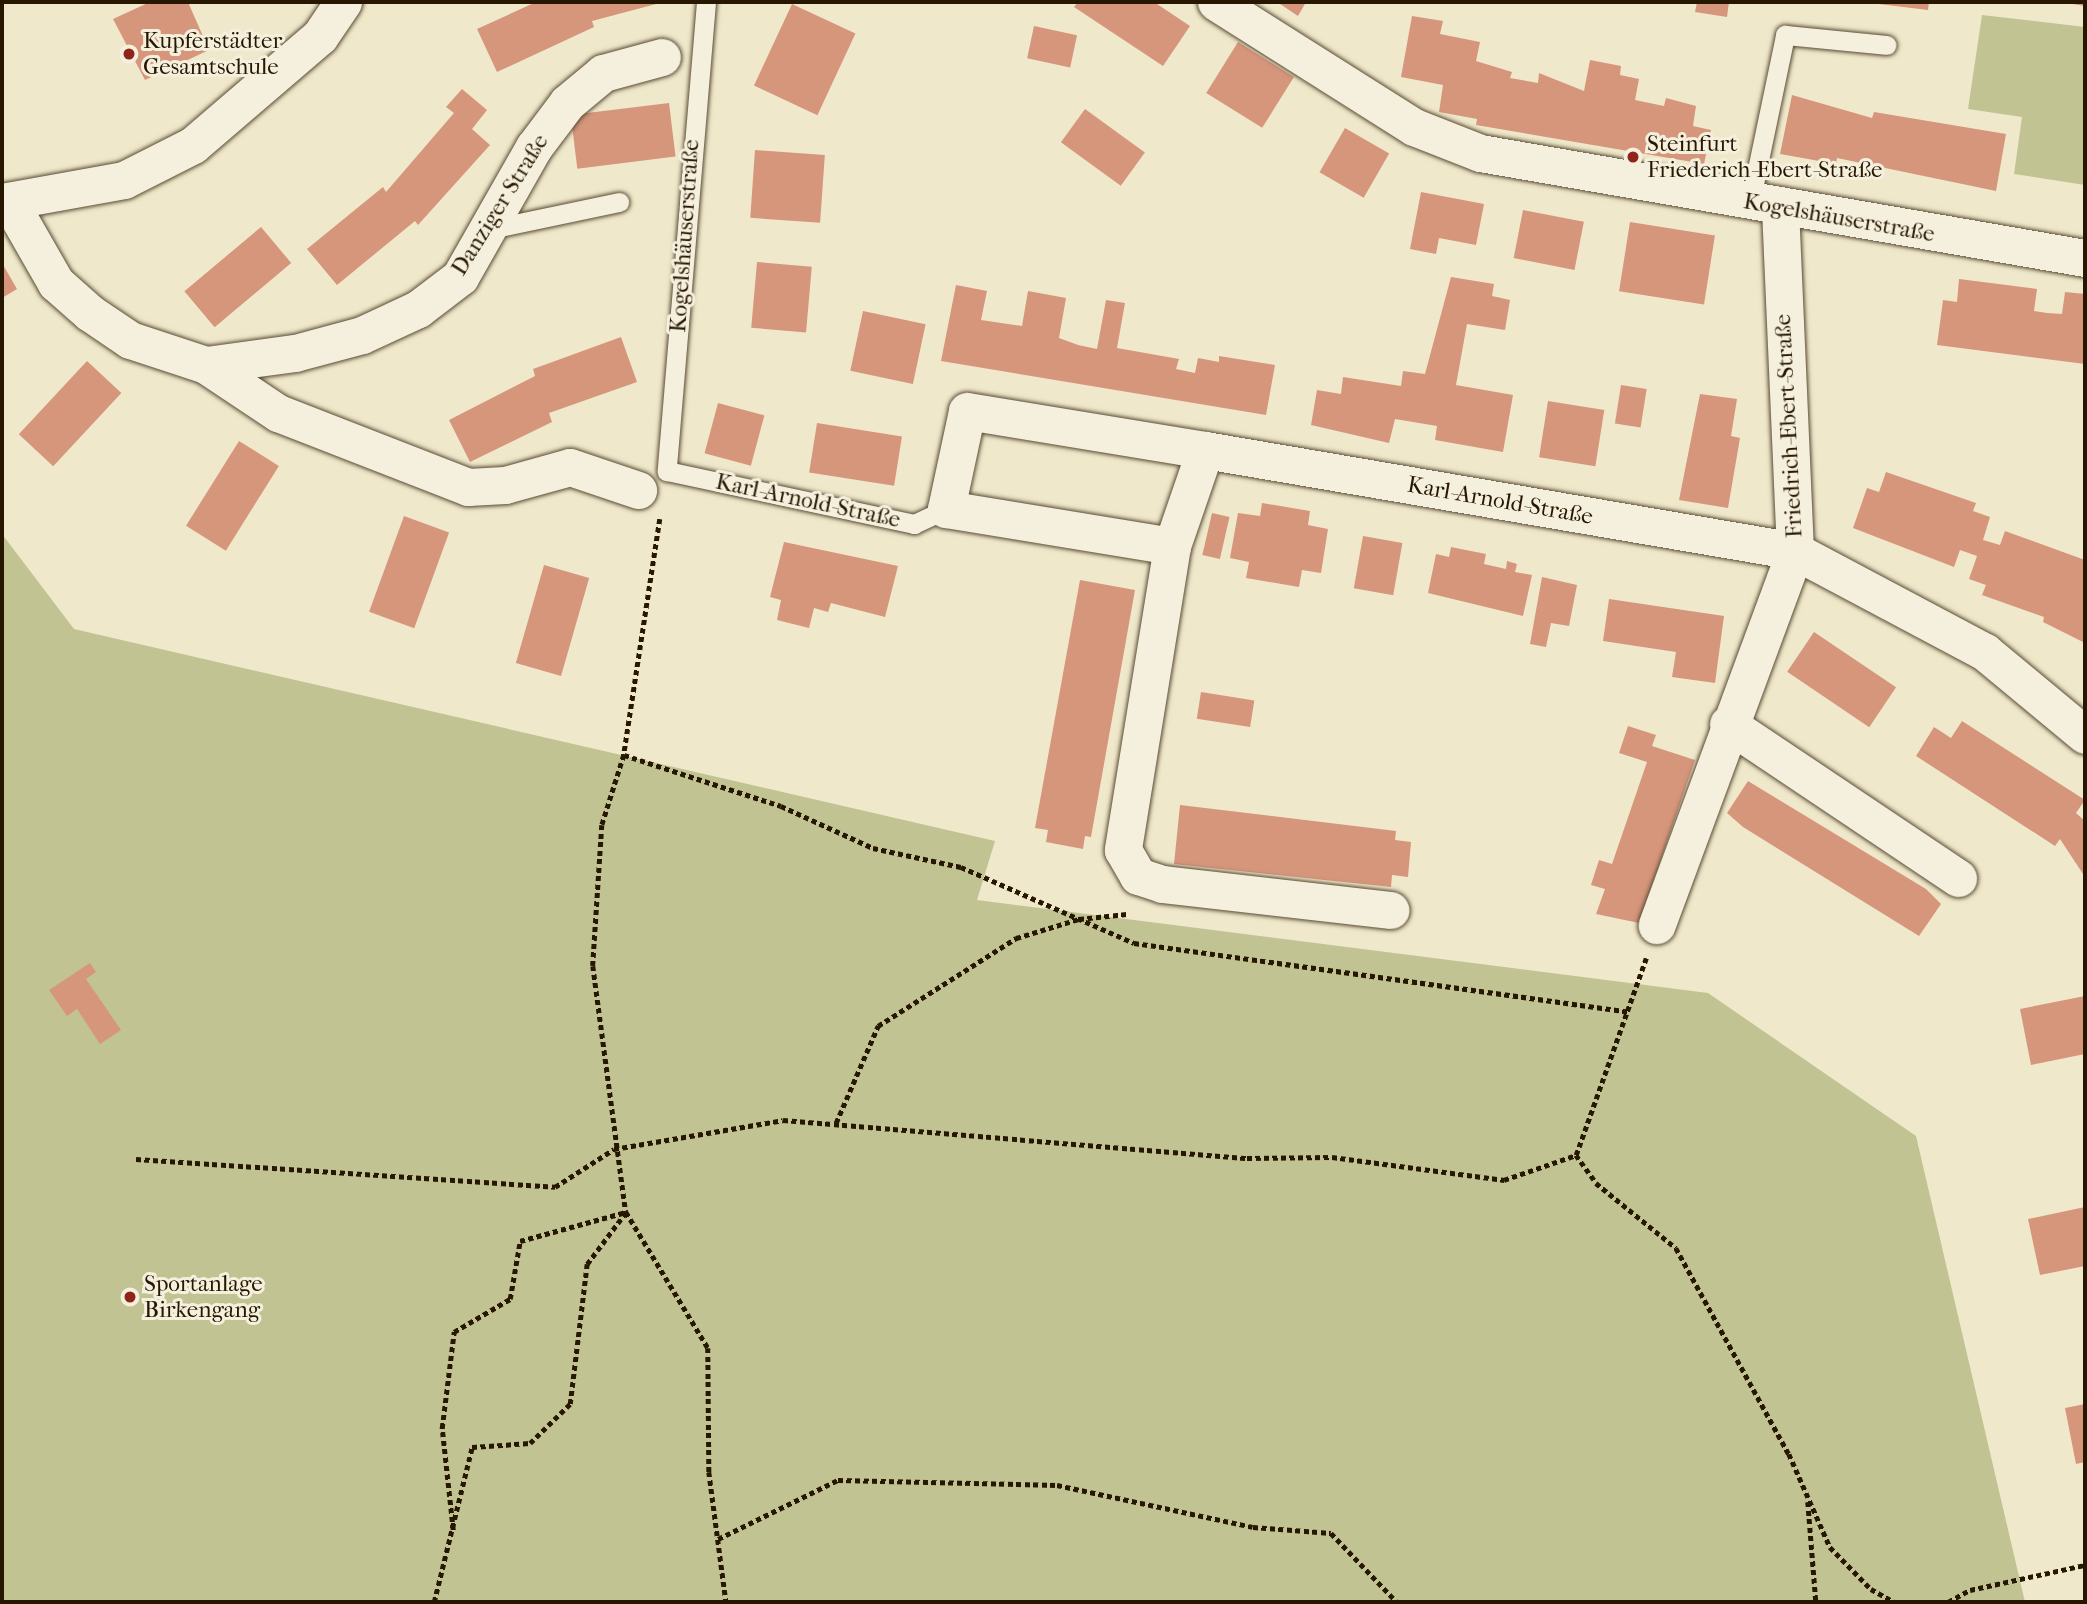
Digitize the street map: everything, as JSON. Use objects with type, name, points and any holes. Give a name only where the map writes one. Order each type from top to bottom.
[{"type":"street","points":[[6,201],[124,180],[193,145],[320,36],[343,2]]},
{"type":"street","name":"Kogelshäuserstraße","points":[[1216,2],[1414,127],[1480,153],[1765,206],[2085,258]]},
{"type":"street","name":"Danziger Straße","points":[[206,365],[295,353],[362,334],[418,309],[460,277],[567,103],[603,73],[662,57]]},
{"type":"street","name":"Danziger Straße","points":[[6,201],[56,283],[90,313],[130,341],[206,365],[278,413],[468,487],[505,485],[570,467],[653,480]]},
{"type":"street","name":"Friedrich-Ebert-Straße","points":[[1765,206],[1795,551],[1984,652],[2085,735]]},
{"type":"street","name":"Karl-Arnold-Straße","points":[[946,509],[967,411],[1795,551]]},
{"type":"street","points":[[1205,450],[1172,546],[1123,850],[1138,876],[1162,884],[1391,910]]},
{"type":"street","points":[[946,509],[1172,546]]},
{"type":"street","points":[[1657,925],[1728,724],[1795,551]]},
{"type":"street","points":[[1728,724],[1958,878]]},
{"type":"lane","name":"Kogelshäuserstraße","points":[[653,480],[706,2]]},
{"type":"lane","points":[[1765,206],[1785,35],[1886,45]]},
{"type":"lane","points":[[490,229],[619,202]]},
{"type":"lane","name":"Karl-Arnold-Straße","points":[[653,480],[914,524],[946,509]]},
{"type":"path","points":[[653,480],[624,755],[602,825],[593,966],[614,1149],[626,1212],[708,1348],[709,1472],[726,1602]]},
{"type":"path","points":[[836,1123],[878,1026],[1016,938],[1079,919],[1130,914]]},
{"type":"path","points":[[1576,1155],[1657,925]]},
{"type":"path","points":[[136,1159],[555,1187],[614,1149],[783,1120],[1247,1158],[1332,1157],[1504,1180],[1576,1155]]},
{"type":"path","points":[[1576,1155],[1596,1183],[1675,1248],[1808,1496],[1830,1547],[1871,1589],[1894,1602]]},
{"type":"path","points":[[434,1602],[454,1536],[472,1447],[530,1443],[570,1404],[587,1264],[626,1212]]},
{"type":"path","points":[[454,1536],[442,1428],[454,1332],[510,1299],[520,1241],[626,1212]]},
{"type":"path","points":[[718,1539],[838,1480],[1057,1485],[1253,1527],[1331,1533],[1397,1602]]},
{"type":"path","points":[[1808,1496],[1816,1602]]},
{"type":"path","points":[[1948,1602],[1970,1590],[2085,1565]]},
{"type":"green space","points":[[1982,15],[2085,27],[2085,185],[2014,174],[2022,117],[1968,109]]},
{"type":"green space","points":[[2,534],[74,629],[995,841],[977,900],[1708,993],[1916,1136],[2025,1602],[2,1602]]},
{"type":"building","points":[[150,2],[188,2],[209,50],[145,80],[113,19]]},
{"type":"building","points":[[536,2],[660,3],[592,21],[594,27],[497,72],[477,29]]},
{"type":"building","points":[[1078,2],[1154,2],[1190,26],[1163,66],[1074,7]]},
{"type":"building","points":[[1277,2],[1306,2],[1298,16]]},
{"type":"building","points":[[1697,2],[1729,2],[1727,17],[1695,12]]},
{"type":"building","points":[[1862,2],[1929,2],[1928,10]]},
{"type":"building","points":[[2085,2],[2085,6],[2066,3]]},
{"type":"building","points":[[792,4],[855,34],[817,115],[754,86]]},
{"type":"building","points":[[1412,16],[1443,21],[1440,34],[1480,42],[1476,61],[1512,72],[1510,78],[1538,83],[1539,73],[1584,91],[1590,60],[1621,66],[1620,75],[1639,79],[1635,100],[1664,106],[1666,98],[1696,106],[1693,126],[1711,130],[1704,164],[1476,125],[1477,119],[1439,112],[1443,85],[1401,77]]},
{"type":"building","points":[[1034,26],[1077,35],[1070,67],[1027,58]]},
{"type":"building","points":[[1238,42],[1294,77],[1262,128],[1206,93]]},
{"type":"building","points":[[462,89],[487,110],[472,129],[490,145],[418,225],[415,221],[337,285],[307,249],[383,187],[386,192],[454,113],[446,107]]},
{"type":"building","points":[[1792,95],[1872,118],[1874,112],[2006,134],[1996,191],[1837,158],[1836,164],[1780,154]]},
{"type":"building","points":[[669,103],[676,157],[577,169],[571,115]]},
{"type":"building","points":[[1085,109],[1145,152],[1121,186],[1061,142]]},
{"type":"building","points":[[1345,128],[1389,154],[1364,198],[1320,172]]},
{"type":"building","points":[[755,150],[825,155],[820,223],[750,218]]},
{"type":"building","points":[[1421,192],[1484,204],[1476,245],[1439,238],[1436,254],[1410,249]]},
{"type":"building","points":[[1523,210],[1584,222],[1575,270],[1514,258]]},
{"type":"building","points":[[1630,222],[1715,235],[1704,305],[1619,291]]},
{"type":"building","points":[[261,227],[291,263],[215,327],[184,291]]},
{"type":"building","points":[[757,262],[812,267],[806,333],[751,328]]},
{"type":"building","points":[[2,263],[17,289],[2,298]]},
{"type":"building","points":[[1451,277],[1494,284],[1492,296],[1510,300],[1505,330],[1467,324],[1456,385],[1513,395],[1503,452],[1435,440],[1437,426],[1395,419],[1389,443],[1311,425],[1317,390],[1341,394],[1343,377],[1401,386],[1403,371],[1425,374]]},
{"type":"building","points":[[1959,279],[2037,289],[2034,311],[2047,313],[2062,314],[2065,292],[2085,294],[2085,364],[1937,345],[1943,300],[1957,302]]},
{"type":"building","points":[[956,285],[987,291],[981,320],[1022,326],[1028,291],[1066,298],[1059,338],[1078,345],[1097,349],[1106,300],[1125,303],[1117,348],[1179,359],[1176,369],[1195,373],[1198,358],[1219,362],[1219,356],[1275,365],[1266,415],[941,361]]},
{"type":"building","points":[[863,311],[926,324],[913,384],[850,371]]},
{"type":"building","points":[[621,337],[637,382],[549,413],[552,422],[470,462],[449,420],[535,376],[533,369]]},
{"type":"building","points":[[87,361],[121,393],[53,466],[19,434]]},
{"type":"building","points":[[1621,385],[1647,389],[1641,428],[1615,424]]},
{"type":"building","points":[[1700,394],[1737,399],[1731,436],[1740,438],[1728,508],[1679,500]]},
{"type":"building","points":[[1548,401],[1604,410],[1595,466],[1539,457]]},
{"type":"building","points":[[718,403],[764,415],[751,466],[705,453]]},
{"type":"building","points":[[817,423],[902,436],[894,486],[809,472]]},
{"type":"building","points":[[239,441],[279,466],[226,551],[186,526]]},
{"type":"building","points":[[1886,472],[1976,503],[1973,511],[1990,517],[1983,540],[2000,545],[2005,531],[2085,560],[2085,643],[2043,622],[2044,617],[1982,595],[1986,585],[1969,579],[1977,556],[1960,550],[1954,567],[1853,528],[1867,488],[1879,492]]},
{"type":"building","points":[[1262,503],[1310,511],[1308,525],[1328,529],[1321,573],[1302,570],[1299,587],[1246,578],[1249,562],[1230,558],[1238,513],[1260,516]]},
{"type":"building","points":[[1212,513],[1230,517],[1220,559],[1202,555]]},
{"type":"building","points":[[404,516],[449,532],[414,628],[369,612]]},
{"type":"building","points":[[1363,536],[1402,543],[1393,595],[1354,588]]},
{"type":"building","points":[[784,542],[898,566],[885,617],[831,603],[828,612],[814,608],[809,628],[777,620],[781,600],[770,597]]},
{"type":"building","points":[[1451,547],[1486,554],[1484,564],[1506,569],[1507,561],[1517,564],[1515,572],[1532,575],[1523,616],[1428,593],[1436,554],[1449,557]]},
{"type":"building","points":[[544,565],[589,578],[561,676],[516,663]]},
{"type":"building","points":[[1542,577],[1577,585],[1569,626],[1551,623],[1546,647],[1530,644]]},
{"type":"building","points":[[1080,580],[1135,590],[1091,837],[1085,836],[1083,849],[1046,842],[1048,830],[1035,828]]},
{"type":"building","points":[[1609,599],[1724,616],[1715,683],[1672,677],[1676,652],[1603,641]]},
{"type":"building","points":[[1814,632],[1896,687],[1869,727],[1787,672]]},
{"type":"building","points":[[1201,692],[1254,700],[1250,727],[1197,719]]},
{"type":"building","points":[[1962,721],[2085,800],[2076,813],[2085,821],[2085,877],[2060,839],[2055,846],[1916,756],[1934,727],[1951,738]]},
{"type":"building","points":[[1628,726],[1656,735],[1652,746],[1695,760],[1639,923],[1596,914],[1605,889],[1591,885],[1599,860],[1612,864],[1647,762],[1619,753]]},
{"type":"building","points":[[1748,781],[1926,889],[1941,904],[1919,936],[1743,827],[1727,813]]},
{"type":"building","points":[[1180,805],[1396,831],[1395,840],[1411,842],[1408,877],[1392,875],[1391,887],[1174,864]]},
{"type":"building","points":[[90,963],[96,972],[86,979],[121,1030],[100,1044],[77,1009],[67,1016],[49,990]]},
{"type":"building","points":[[2085,996],[2085,1054],[2031,1065],[2020,1009]]},
{"type":"building","points":[[2085,1207],[2085,1266],[2040,1275],[2028,1219]]},
{"type":"building","points":[[2085,1404],[2085,1462],[2076,1464],[2065,1408]]},
{"type":"place","name":"Kupferstädter Gesamtschule","points":[[129,54]]},
{"type":"place","name":"Steinfurt Friederich-Ebert-Straße","points":[[1633,157]]},
{"type":"place","name":"Sportanlage Birkengang","points":[[130,1297]]}]
